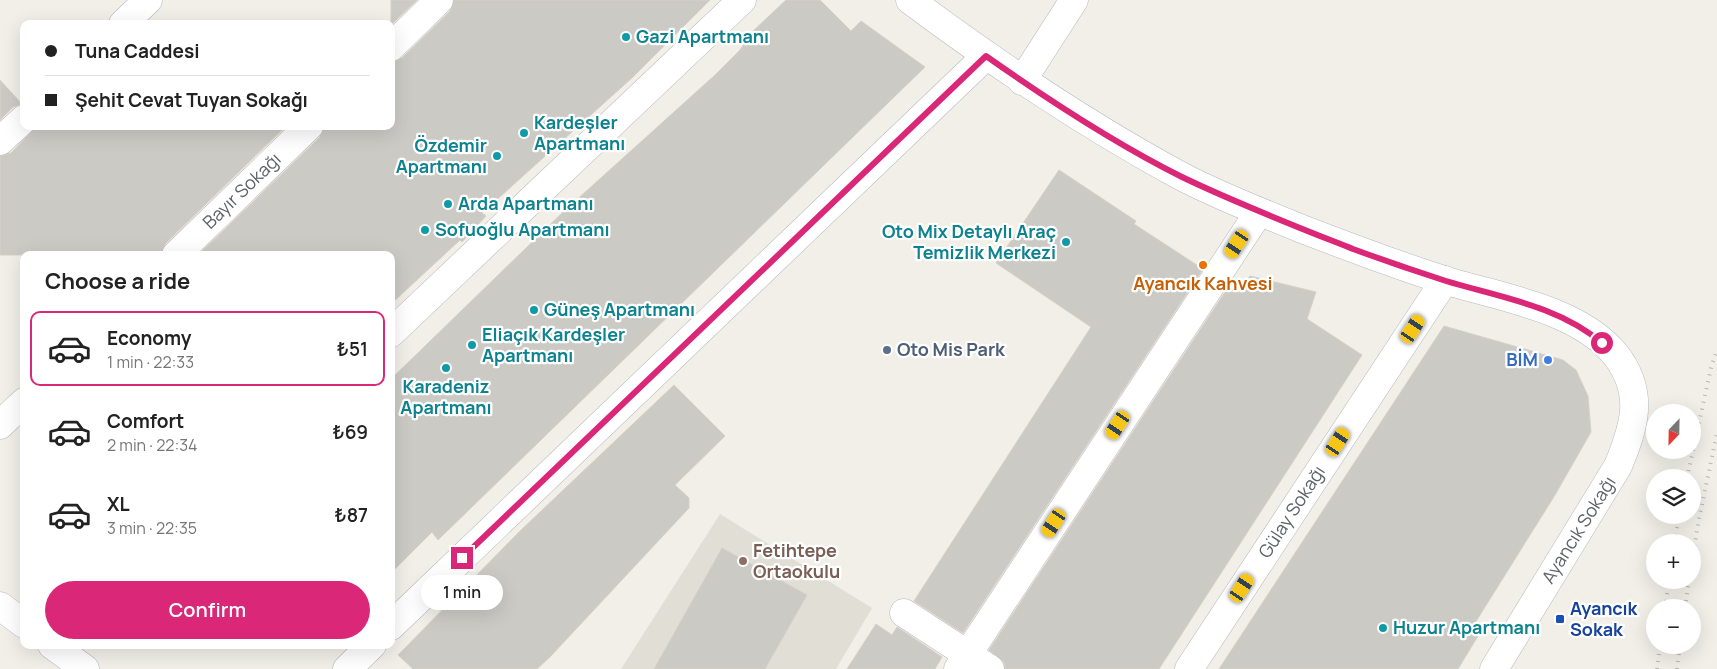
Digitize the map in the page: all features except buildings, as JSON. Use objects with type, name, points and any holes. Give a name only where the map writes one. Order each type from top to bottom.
[{"type":"street","points":[[127,20],[148,0]]},
{"type":"street","points":[[395,42],[439,0]]},
{"type":"street","points":[[395,329],[742,0]]},
{"type":"street","points":[[910,0],[1022,81],[1181,176],[1259,212],[1356,250],[1445,280]]},
{"type":"street","points":[[1022,81],[1074,0]]},
{"type":"street","points":[[395,622],[986,56]]},
{"type":"street","points":[[0,142],[20,123]]},
{"type":"street","name":"Bayır Sokağı","points":[[180,251],[305,130]]},
{"type":"street","points":[[904,613],[972,664],[1259,212]]},
{"type":"street","name":"Ayancık Sokağı","points":[[1445,280],[1557,314],[1590,332],[1614,354],[1632,382],[1636,409],[1631,435],[1618,466],[1494,669]]},
{"type":"street","name":"Gülay Sokağı","points":[[1189,669],[1445,280]]},
{"type":"street","points":[[0,425],[20,406]]},
{"type":"street","points":[[0,606],[20,621]]},
{"type":"street","points":[[347,669],[368,649]]},
{"type":"shaded area","name":"Fetihtepe Ortaokulu","points":[[720,514],[872,608],[836,669],[621,669]]},
{"type":"railway","points":[[1689,469],[1711,368],[1717,350]]},
{"type":"railway","points":[[1696,534],[1717,433]]},
{"type":"railway","points":[[1676,534],[1678,524]]},
{"type":"railway","points":[[1666,599],[1668,589]]},
{"type":"railway","points":[[1686,599],[1688,589]]},
{"type":"railway","points":[[1657,669],[1659,654]]},
{"type":"railway","points":[[1677,669],[1679,654]]},
{"type":"place","name":"Gazi Apartmanı","points":[[626,37]]},
{"type":"place","name":"Kardeşler Apartmanı","points":[[524,133]]},
{"type":"place","name":"Özdemir Apartmanı","points":[[497,156]]},
{"type":"place","name":"Arda Apartmanı","points":[[448,204]]},
{"type":"place","name":"Sofuoğlu Apartmanı","points":[[425,230]]},
{"type":"place","name":"Oto Mix Detaylı Araç Temizlik Merkezi","points":[[1066,242]]},
{"type":"place","name":"Ayancık Kahvesi","points":[[1203,265]]},
{"type":"place","name":"Güneş Apartmanı","points":[[534,310]]},
{"type":"place","name":"Eliaçık Kardeşler Apartmanı","points":[[472,345]]},
{"type":"place","name":"Oto Mis Park","points":[[887,350]]},
{"type":"place","name":"BİM","points":[[1548,360]]},
{"type":"place","name":"Karadeniz Apartmanı","points":[[446,368]]},
{"type":"place","name":"Fetihtepe Ortaokulu","points":[[743,561]]},
{"type":"place","name":"Ayancık Sokak","points":[[1560,619]]},
{"type":"place","name":"Huzur Apartmanı","points":[[1383,628]]},
{"type":"route","points":[[462,558],[986,56],[1088,122],[1181,176],[1259,212],[1356,250],[1445,280],[1557,314],[1590,332],[1602,343]]}]
